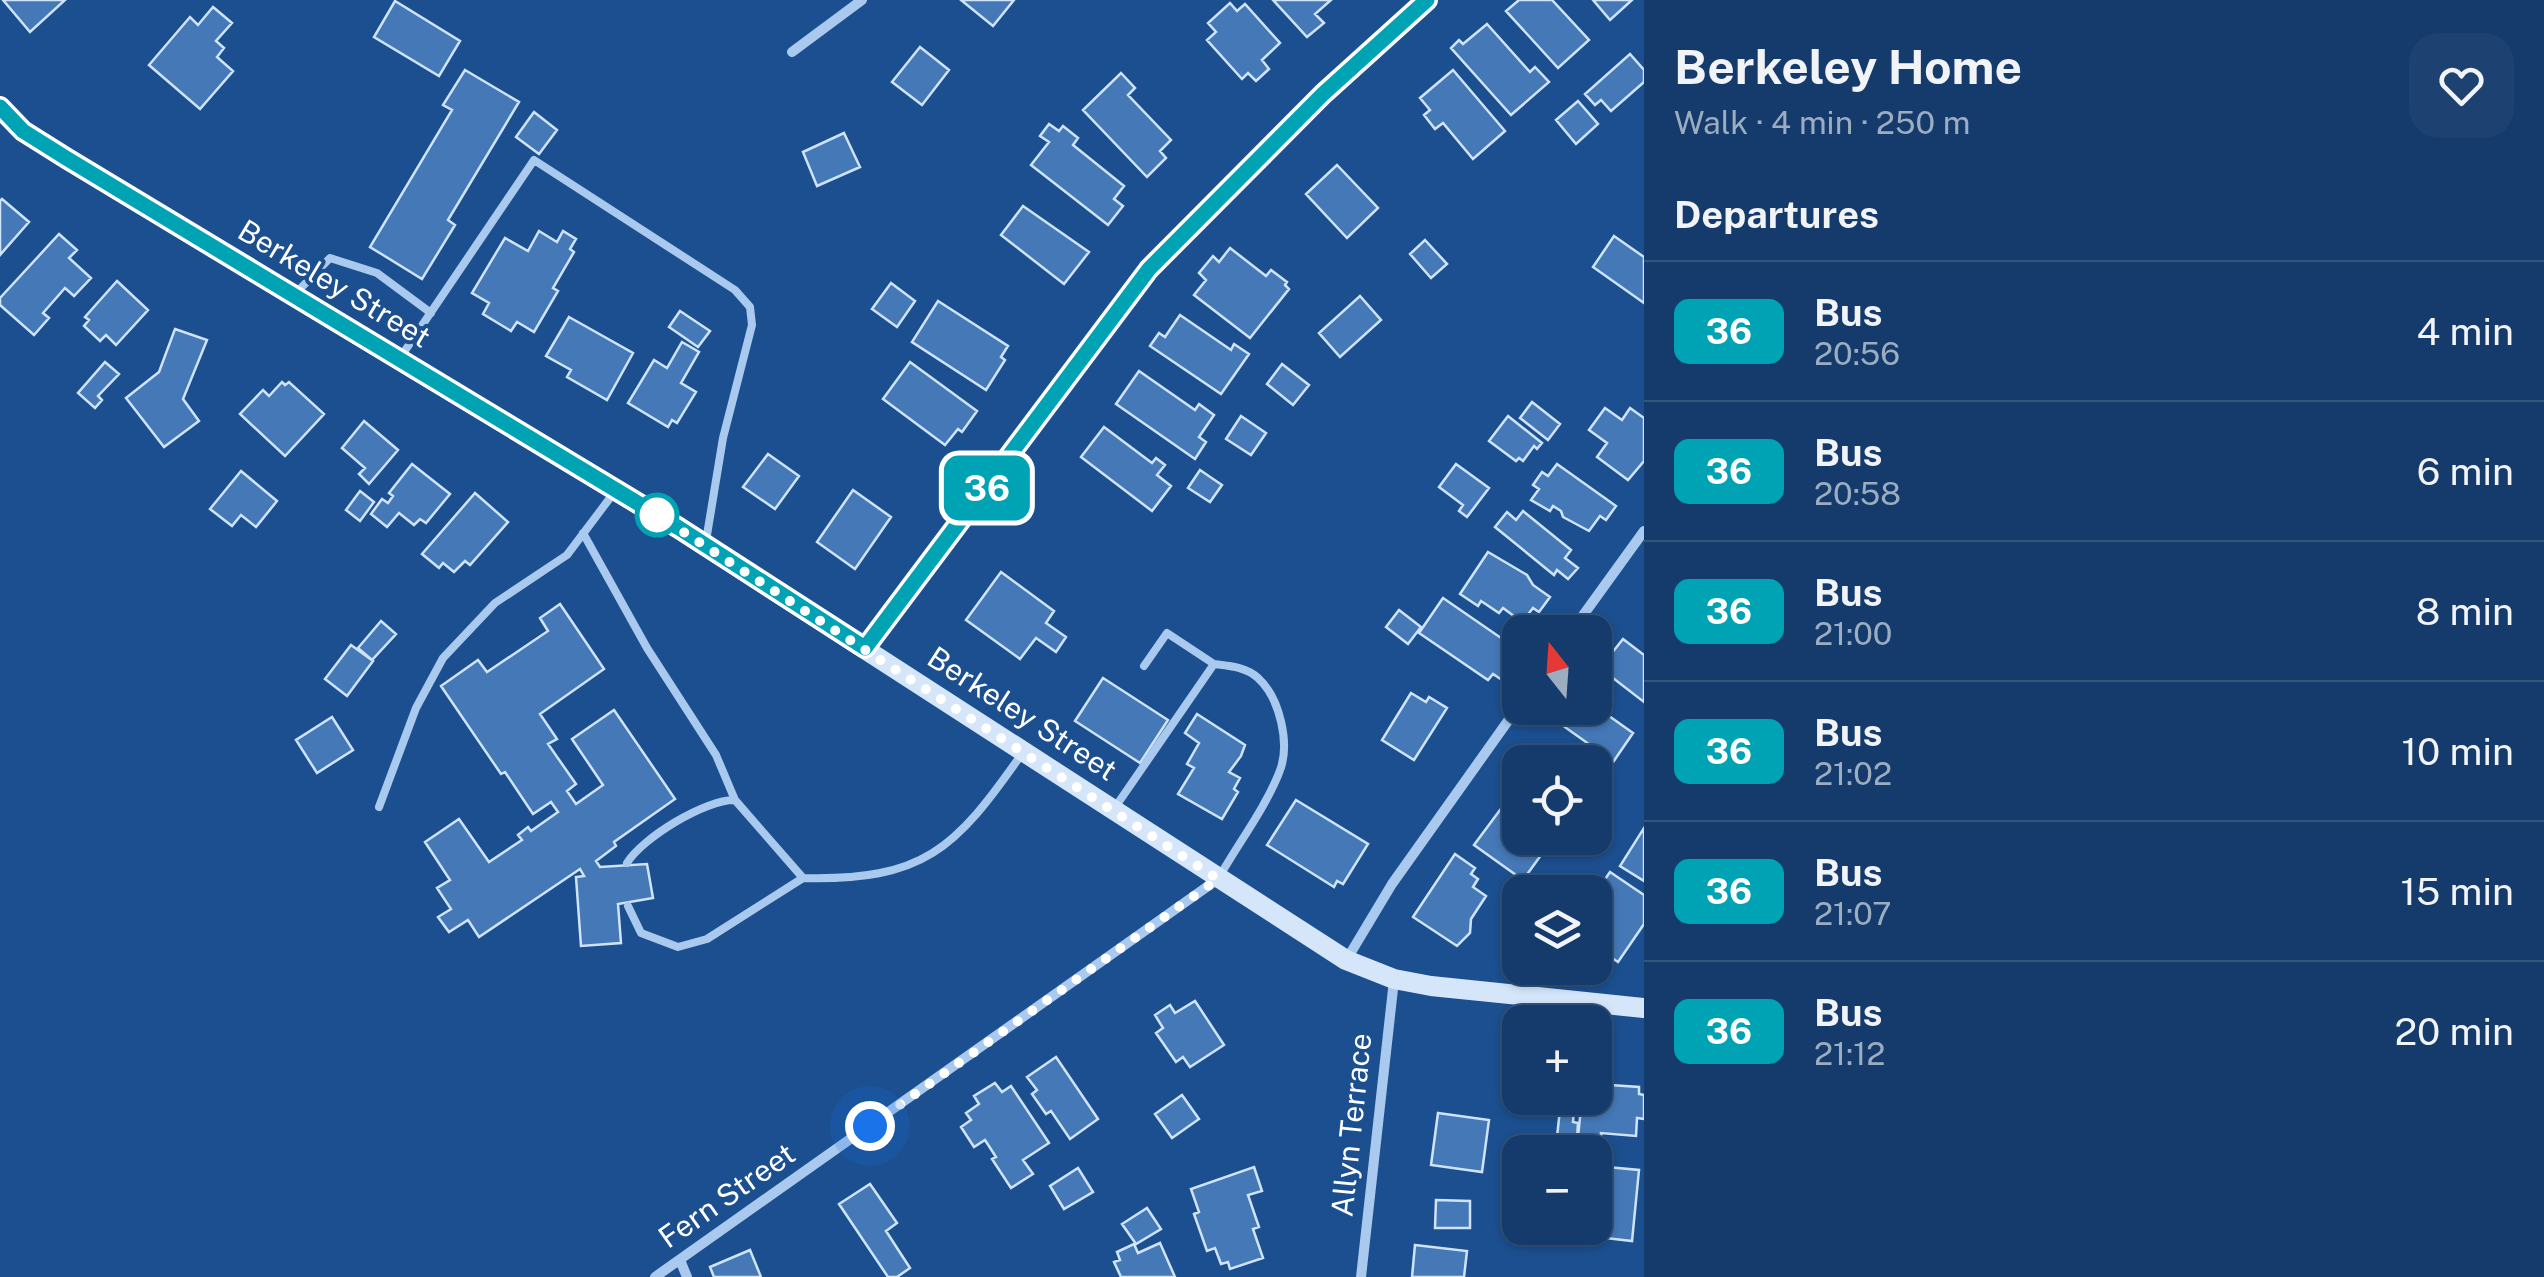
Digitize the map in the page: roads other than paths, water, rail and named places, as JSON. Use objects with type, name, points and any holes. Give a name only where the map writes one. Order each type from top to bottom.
[{"type":"street","points":[[792,52],[862,0]]},
{"type":"street","points":[[865,648],[1149,269],[1323,94],[1427,0]]},
{"type":"street","name":"Berkeley Street","points":[[0,106],[23,131],[705,545],[1346,960],[1394,979],[1644,1008]]},
{"type":"street","points":[[1583,615],[1644,530]]},
{"type":"street","points":[[1346,960],[1392,884],[1505,725]]},
{"type":"street","name":"Fern Street","points":[[655,1277],[1218,879]]},
{"type":"street","name":"Allyn Terrace","points":[[1361,1277],[1394,979]]},
{"type":"street","points":[[680,1260],[687,1277]]},
{"type":"lane","points":[[400,358],[534,160],[735,290],[750,307],[752,325],[724,438],[705,545]]},
{"type":"lane","points":[[295,294],[330,258],[377,272],[431,313]]},
{"type":"lane","points":[[379,807],[416,708],[443,658],[495,603],[567,555],[616,490]]},
{"type":"lane","points":[[583,534],[647,648],[716,756],[735,800],[804,878]]},
{"type":"lane","points":[[1144,666],[1166,633],[1214,664],[1242,668],[1257,677],[1271,694],[1284,754],[1279,773],[1218,879]]},
{"type":"lane","points":[[1113,810],[1214,664]]},
{"type":"lane","points":[[628,906],[640,932],[678,947],[707,939],[804,878],[846,879],[890,872],[922,860],[978,816],[1023,751]]},
{"type":"lane","points":[[627,863],[636,849],[668,827],[724,800],[735,800]]}]
